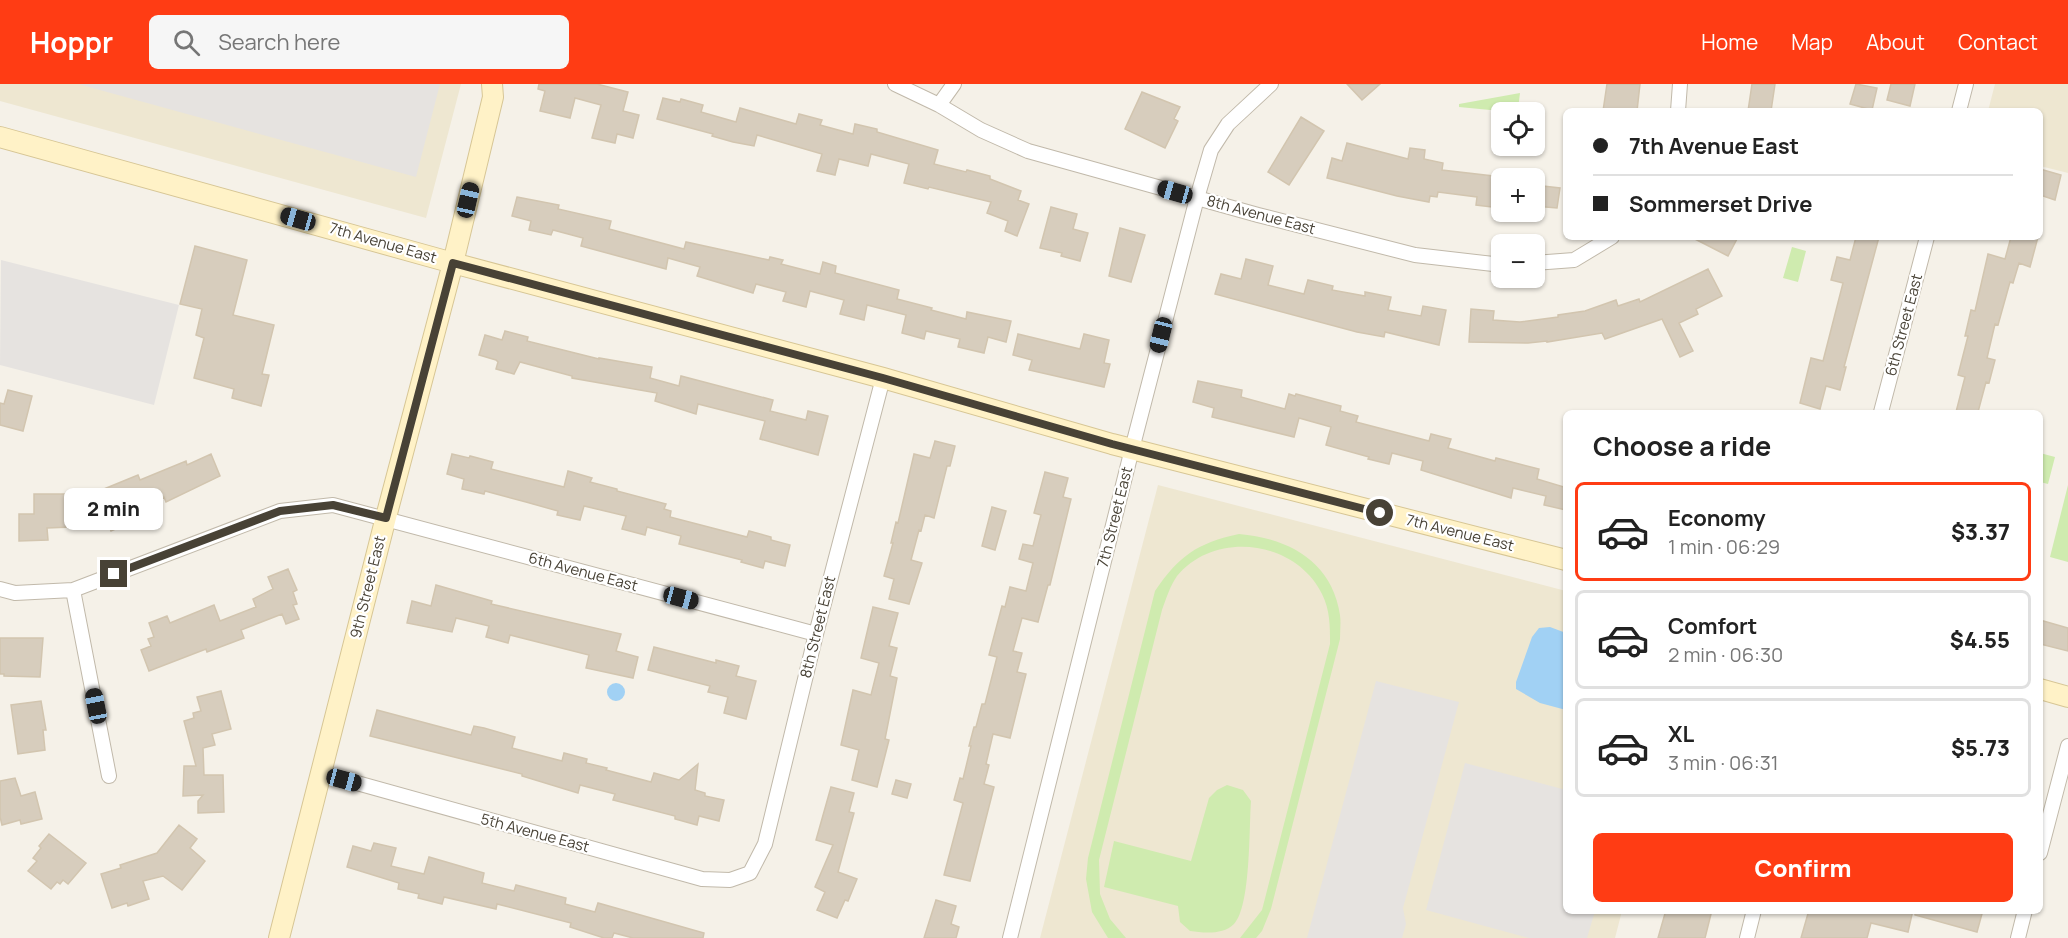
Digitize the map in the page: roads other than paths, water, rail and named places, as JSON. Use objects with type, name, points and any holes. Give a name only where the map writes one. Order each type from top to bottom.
[{"type":"street","name":"8th Avenue East","points":[[895,84],[939,105],[981,130],[1028,151],[1415,255],[1491,264]]},
{"type":"street","points":[[939,105],[954,84]]},
{"type":"street","name":"7th Street East","points":[[1010,938],[1132,449],[1211,150],[1228,123],[1271,84]]},
{"type":"street","points":[[1678,108],[1680,84]]},
{"type":"street","points":[[1960,108],[1965,84]]},
{"type":"street","name":"9th Street East","points":[[279,938],[496,88]]},
{"type":"street","name":"7th Avenue East","points":[[0,137],[453,263],[883,378],[1132,449],[1563,559]]},
{"type":"street","points":[[1545,262],[1574,260],[1607,240]]},
{"type":"street","name":"6th Street East","points":[[1882,410],[1926,240]]},
{"type":"street","name":"8th Street East","points":[[750,873],[765,844],[816,634],[883,378]]},
{"type":"street","name":"6th Avenue East","points":[[0,589],[15,593],[73,590],[280,511],[333,505],[816,634]]},
{"type":"street","points":[[73,590],[109,776]]},
{"type":"street","points":[[2043,690],[2068,697]]},
{"type":"street","points":[[2043,842],[2068,746]]},
{"type":"street","name":"5th Avenue East","points":[[321,773],[702,879],[730,880],[750,873]]},
{"type":"street","points":[[1747,938],[1753,914]]},
{"type":"street","points":[[2018,938],[2024,914]]},
{"type":"water","points":[[1550,627],[1563,632],[1563,709],[1540,703],[1516,689],[1516,682],[1532,637],[1539,628]]},
{"type":"water","points":[[612,683],[620,683],[625,688],[623,699],[612,701],[607,696],[607,688]]}]
